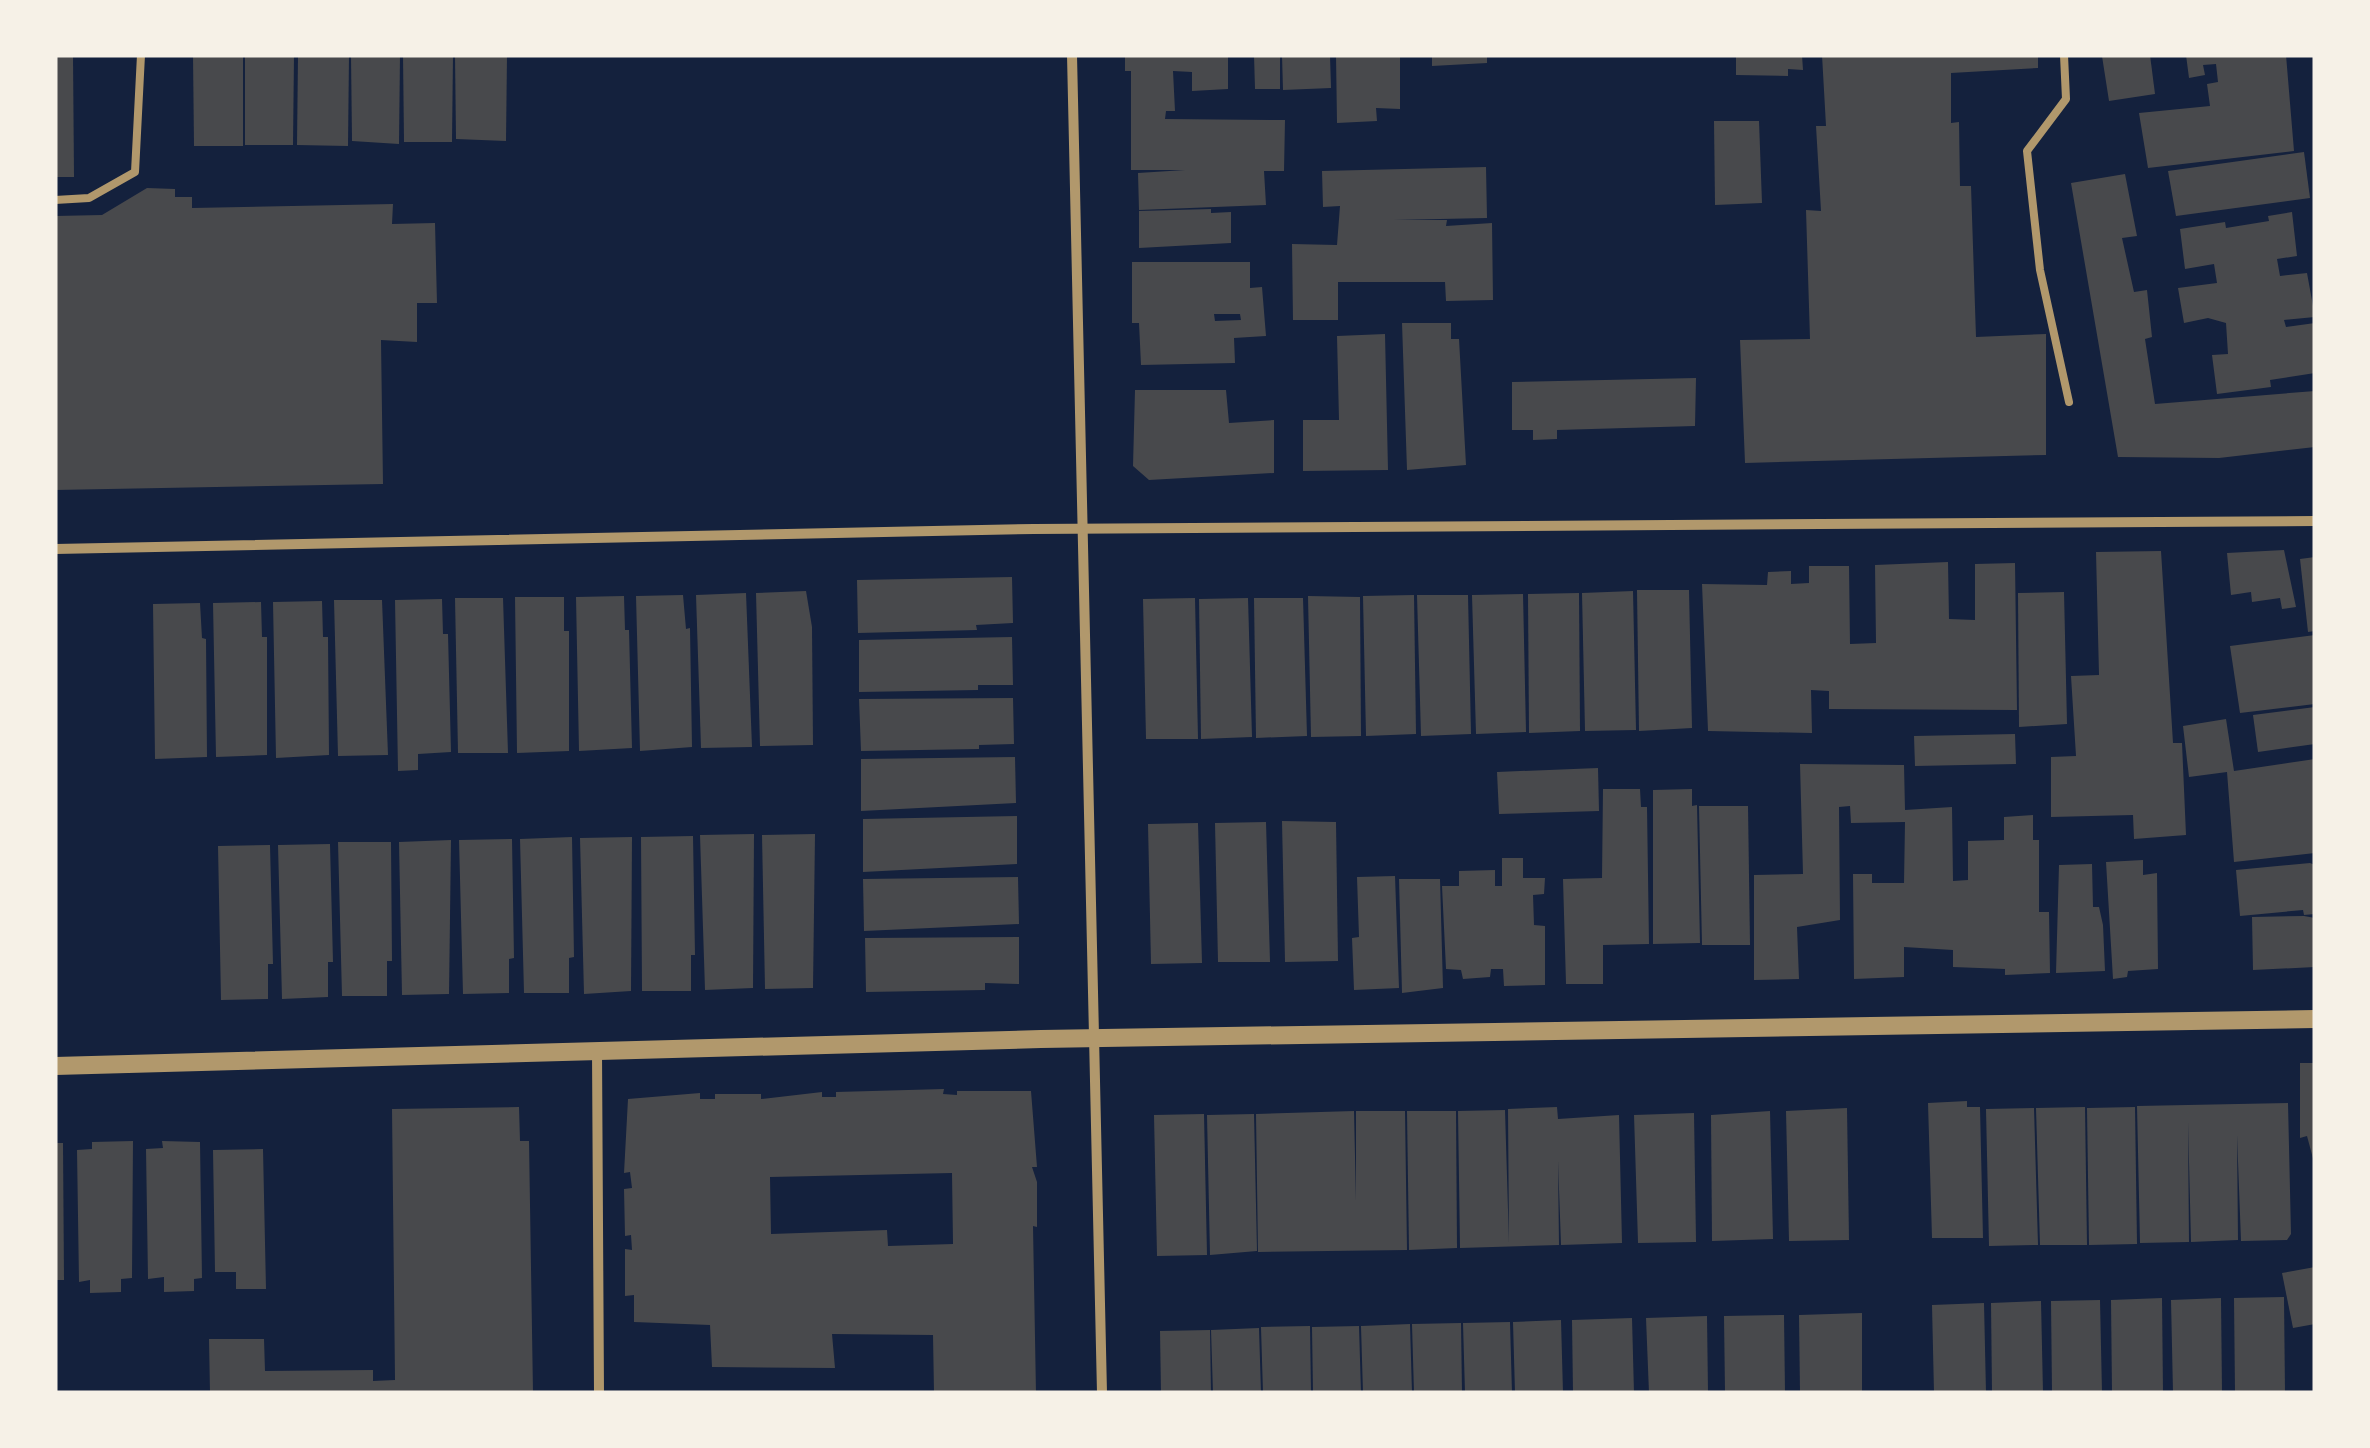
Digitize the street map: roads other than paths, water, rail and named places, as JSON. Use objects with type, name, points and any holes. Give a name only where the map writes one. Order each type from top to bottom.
[{"type":"street","points":[[1072,55],[1102,1393]]},
{"type":"street","points":[[55,550],[1081,528],[2315,521]]},
{"type":"street","points":[[55,1066],[1096,1038],[2315,1019]]},
{"type":"street","points":[[597,1050],[600,1393]]},
{"type":"lane","points":[[55,200],[88,198],[136,172],[141,55]]},
{"type":"lane","points":[[2064,55],[2066,100],[2027,151],[2040,270],[2068,402]]}]
